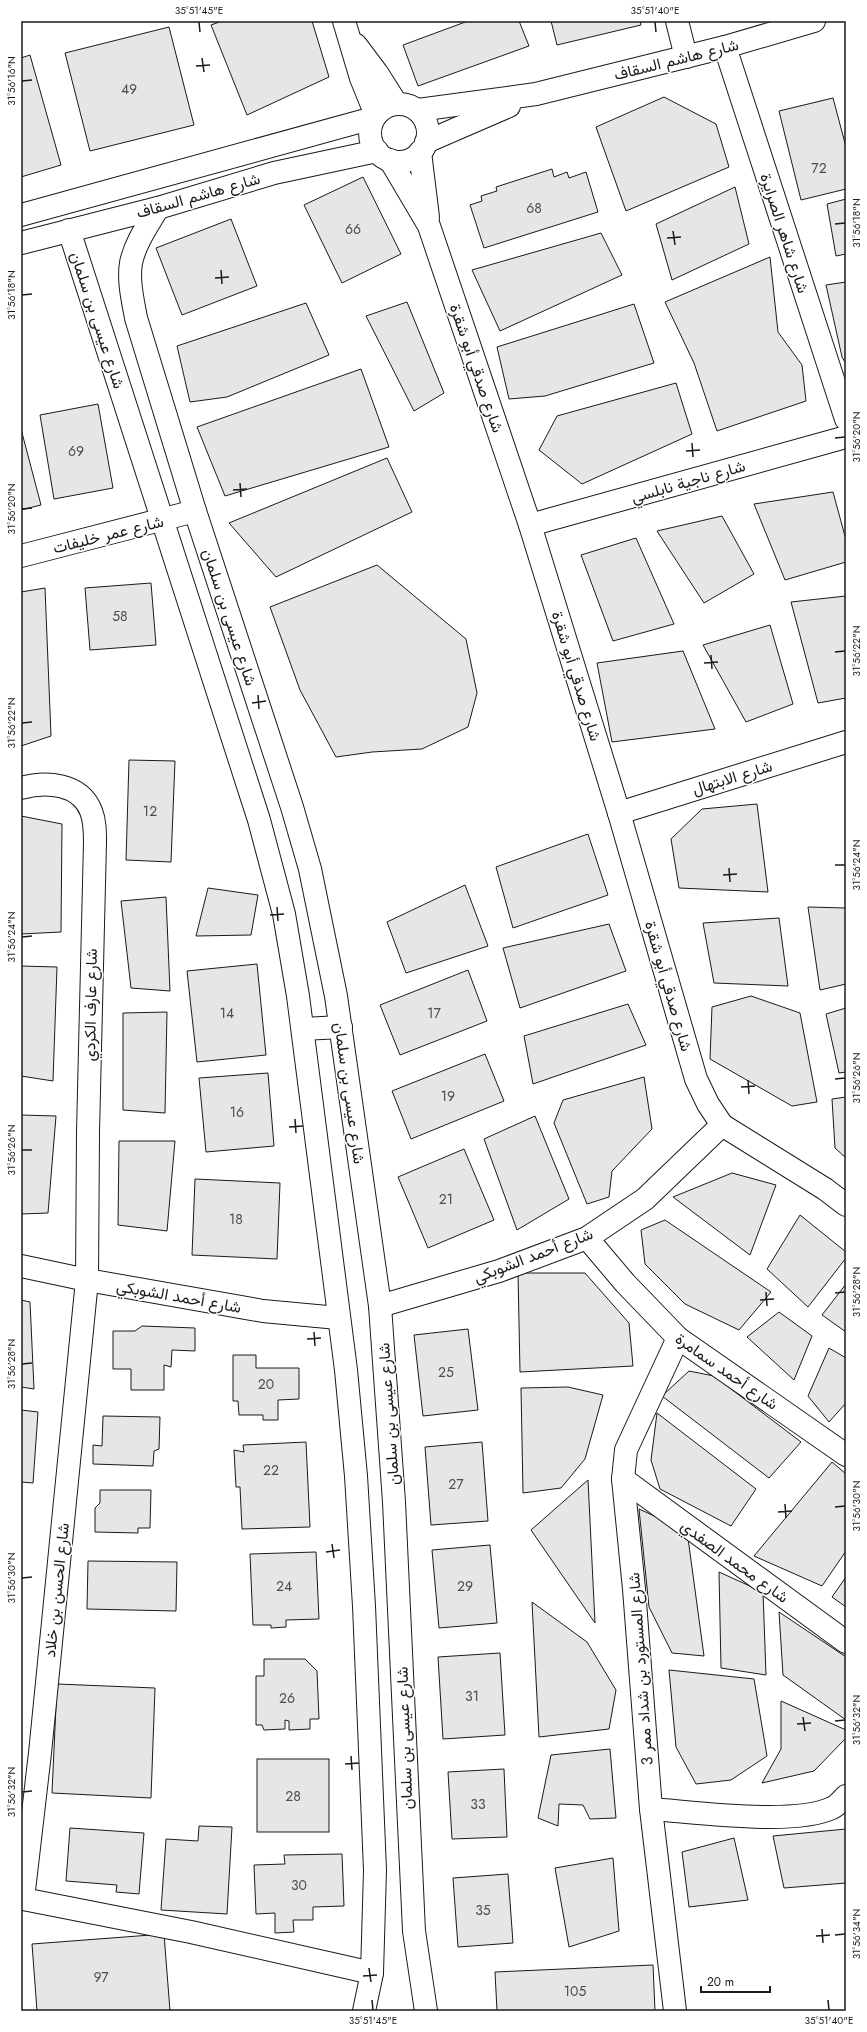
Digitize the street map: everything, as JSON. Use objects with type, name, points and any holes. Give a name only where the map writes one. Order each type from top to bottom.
[{"type":"street","points":[[677,21],[686,57]]},
{"type":"street","name":"شارع هاشم السقاف","points":[[418,110],[536,94],[725,47],[814,21]]},
{"type":"street","points":[[347,29],[396,103]]},
{"type":"street","points":[[347,29],[361,78],[375,116]]},
{"type":"street","name":"شارع شاهر الصرايرة","points":[[725,47],[846,419]]},
{"type":"street","name":"شارع هاشم السقاف","points":[[423,147],[536,94]]},
{"type":"street","points":[[396,103],[408,105],[418,110],[425,120],[428,131],[423,147],[411,159],[401,162],[383,156],[370,135],[375,116],[385,107],[396,103]]},
{"type":"street","name":"شارع هاشم السقاف","points":[[21,215],[375,116]]},
{"type":"street","name":"شارع صدقي أبو شقرة","points":[[423,147],[429,226],[530,525],[619,813],[696,1078],[708,1104],[722,1125]]},
{"type":"street","name":"شارع هاشم السقاف","points":[[21,243],[158,208],[274,173],[383,156]]},
{"type":"street","name":"شارع صدقي أبو شقرة","points":[[383,156],[429,226]]},
{"type":"street","name":"شارع عيسى بن سلمان","points":[[158,208],[141,237],[131,263],[131,290],[136,318],[195,511],[292,807],[310,869],[326,938],[341,1027],[380,1306],[394,1502],[414,1931],[426,2011]]},
{"type":"street","name":"شارع عيسى بن سلمان","points":[[69,230],[259,820],[284,914],[303,1029],[338,1318],[346,1370],[356,1476],[364,1606],[375,1870],[372,1973],[364,2011]]},
{"type":"street","name":"شارع ناجية نابلسي","points":[[530,525],[846,437]]},
{"type":"street","name":"شارع عمر خليفات","points":[[21,556],[195,511]]},
{"type":"street","name":"شارع الابتهال","points":[[619,813],[846,742]]},
{"type":"street","name":"شارع عارف الكردي","points":[[21,788],[47,784],[60,785],[84,799],[91,810],[94,824],[88,1132],[87,1280]]},
{"type":"street","points":[[303,1029],[341,1027]]},
{"type":"street","points":[[722,1125],[825,1189],[846,1205]]},
{"type":"street","name":"شارع أحمد الشوبكي","points":[[380,1306],[499,1271],[587,1238],[645,1199],[722,1125]]},
{"type":"street","name":"شارع أحمد سمامرة","points":[[587,1238],[625,1283],[678,1338],[846,1455]]},
{"type":"street","name":"شارع أحمد الشوبكي","points":[[21,1266],[87,1280],[263,1311],[338,1318]]},
{"type":"street","name":"شارع الحسن بن خلاد","points":[[22,1899],[40,1753],[87,1280]]},
{"type":"street","name":"شارع المستورد بن شداد ممر 3","points":[[675,2011],[651,1809],[634,1589],[623,1479],[626,1450],[678,1338]]},
{"type":"street","name":"شارع محمد الصفدي","points":[[623,1479],[846,1642]]},
{"type":"street","points":[[651,1809],[778,1817],[810,1814],[832,1808],[846,1796]]},
{"type":"street","points":[[22,1899],[191,1932],[372,1973]]},
{"type":"building","points":[[222,21],[312,21],[329,77],[247,115],[211,25]]},
{"type":"building","points":[[468,21],[519,21],[529,46],[418,86],[403,45]]},
{"type":"building","points":[[551,21],[640,21],[641,25],[557,45]]},
{"type":"building","points":[[169,27],[194,125],[90,151],[65,53]]},
{"type":"building","points":[[30,55],[61,165],[21,177],[21,58]]},
{"type":"building","points":[[664,97],[716,124],[729,167],[626,211],[596,127]]},
{"type":"building","points":[[833,98],[846,147],[846,189],[801,200],[779,111]]},
{"type":"building","points":[[552,169],[554,177],[567,172],[569,178],[586,172],[598,212],[484,248],[470,205],[482,201],[481,196],[497,191],[496,187]]},
{"type":"building","points":[[363,177],[401,254],[342,283],[304,205]]},
{"type":"building","points":[[735,187],[749,244],[672,280],[656,224]]},
{"type":"building","points":[[846,199],[846,254],[836,256],[827,204]]},
{"type":"building","points":[[231,219],[257,286],[182,315],[156,248]]},
{"type":"building","points":[[601,233],[622,275],[500,331],[472,270]]},
{"type":"building","points":[[770,257],[778,332],[802,365],[806,401],[717,431],[694,363],[665,302]]},
{"type":"building","points":[[846,282],[846,364],[842,357],[826,285]]},
{"type":"building","points":[[407,302],[444,393],[414,411],[366,316]]},
{"type":"building","points":[[306,303],[329,355],[227,397],[190,402],[177,346]]},
{"type":"building","points":[[634,304],[654,363],[545,396],[509,399],[497,347]]},
{"type":"building","points":[[361,369],[389,447],[225,496],[197,427]]},
{"type":"building","points":[[676,383],[692,434],[582,484],[539,450],[557,416]]},
{"type":"building","points":[[98,404],[113,488],[54,499],[40,415]]},
{"type":"building","points":[[21,429],[41,505],[21,510]]},
{"type":"building","points":[[387,458],[412,512],[276,577],[229,523]]},
{"type":"building","points":[[833,492],[846,540],[846,562],[785,580],[754,504]]},
{"type":"building","points":[[722,516],[754,574],[704,603],[657,531]]},
{"type":"building","points":[[636,538],[674,624],[613,641],[581,555]]},
{"type":"building","points":[[377,565],[466,639],[477,693],[468,727],[422,749],[372,752],[336,757],[300,690],[270,607]]},
{"type":"building","points":[[151,583],[156,645],[90,650],[85,588]]},
{"type":"building","points":[[45,588],[51,736],[21,746],[21,592]]},
{"type":"building","points":[[846,596],[846,698],[818,703],[791,602]]},
{"type":"building","points":[[770,625],[793,704],[746,722],[703,645]]},
{"type":"building","points":[[683,651],[715,729],[612,742],[597,663]]},
{"type":"building","points":[[129,760],[175,761],[171,862],[126,860]]},
{"type":"building","points":[[757,804],[768,892],[679,888],[671,839],[702,809]]},
{"type":"building","points":[[21,816],[62,824],[61,932],[21,934]]},
{"type":"building","points":[[588,834],[608,895],[513,928],[496,867]]},
{"type":"building","points":[[465,885],[488,946],[406,973],[387,922]]},
{"type":"building","points":[[208,888],[258,895],[251,935],[196,936]]},
{"type":"building","points":[[166,897],[170,991],[131,988],[121,901]]},
{"type":"building","points":[[808,907],[846,908],[846,984],[820,990]]},
{"type":"building","points":[[779,918],[788,986],[714,983],[703,923]]},
{"type":"building","points":[[609,924],[626,971],[520,1008],[503,948]]},
{"type":"building","points":[[257,964],[266,1055],[197,1062],[187,971]]},
{"type":"building","points":[[21,966],[57,967],[53,1081],[21,1076]]},
{"type":"building","points":[[468,970],[487,1021],[400,1055],[380,1005]]},
{"type":"building","points":[[751,996],[800,1013],[817,1102],[792,1106],[710,1059],[712,1007]]},
{"type":"building","points":[[628,1004],[646,1045],[533,1084],[524,1036]]},
{"type":"building","points":[[846,1008],[846,1072],[839,1073],[826,1014]]},
{"type":"building","points":[[167,1012],[165,1113],[123,1110],[123,1013]]},
{"type":"building","points":[[485,1054],[504,1101],[411,1139],[392,1091]]},
{"type":"building","points":[[268,1073],[274,1146],[206,1152],[199,1078]]},
{"type":"building","points":[[644,1077],[652,1129],[612,1171],[609,1197],[587,1204],[554,1123],[563,1100]]},
{"type":"building","points":[[846,1097],[846,1158],[835,1148],[832,1099]]},
{"type":"building","points":[[21,1115],[56,1116],[48,1213],[21,1214]]},
{"type":"building","points":[[535,1116],[569,1199],[517,1230],[484,1139]]},
{"type":"building","points":[[119,1141],[175,1141],[167,1231],[118,1225]]},
{"type":"building","points":[[464,1149],[494,1220],[428,1248],[398,1177]]},
{"type":"building","points":[[732,1173],[776,1185],[750,1255],[673,1197]]},
{"type":"building","points":[[195,1179],[280,1183],[277,1259],[192,1255]]},
{"type":"building","points":[[800,1215],[846,1252],[846,1258],[808,1307],[767,1269]]},
{"type":"building","points":[[665,1220],[771,1292],[739,1330],[685,1304],[645,1264],[641,1230]]},
{"type":"building","points":[[518,1273],[585,1273],[629,1323],[633,1366],[520,1372]]},
{"type":"building","points":[[846,1284],[846,1332],[822,1315]]},
{"type":"building","points":[[21,1300],[30,1302],[34,1389],[21,1387]]},
{"type":"building","points":[[779,1312],[812,1336],[794,1380],[747,1337]]},
{"type":"building","points":[[142,1326],[195,1328],[195,1351],[172,1350],[171,1367],[164,1365],[164,1390],[131,1390],[131,1369],[113,1369],[113,1331],[135,1331]]},
{"type":"building","points":[[468,1329],[478,1410],[423,1416],[414,1335]]},
{"type":"building","points":[[829,1348],[846,1358],[846,1403],[829,1422],[808,1396]]},
{"type":"building","points":[[233,1355],[256,1355],[256,1368],[299,1368],[299,1399],[278,1400],[278,1420],[263,1420],[263,1415],[239,1415],[238,1401],[233,1401]]},
{"type":"building","points":[[689,1371],[714,1376],[801,1442],[769,1478],[662,1396]]},
{"type":"building","points":[[568,1387],[603,1395],[585,1459],[561,1488],[523,1493],[521,1388]]},
{"type":"building","points":[[21,1410],[38,1412],[33,1483],[21,1482]]},
{"type":"building","points":[[657,1413],[756,1489],[731,1526],[660,1489],[651,1460]]},
{"type":"building","points":[[103,1416],[160,1417],[159,1449],[154,1451],[153,1466],[93,1464],[93,1445],[102,1446]]},
{"type":"building","points":[[306,1442],[310,1527],[242,1529],[240,1487],[236,1487],[234,1450],[244,1452],[243,1445]]},
{"type":"building","points":[[482,1442],[488,1521],[431,1525],[425,1447]]},
{"type":"building","points":[[832,1462],[846,1474],[846,1551],[822,1586],[754,1556]]},
{"type":"building","points":[[588,1480],[595,1623],[531,1530]]},
{"type":"building","points":[[100,1490],[151,1490],[150,1528],[138,1528],[138,1533],[95,1532],[95,1508],[100,1503]]},
{"type":"building","points":[[639,1509],[687,1531],[704,1656],[672,1653],[649,1607]]},
{"type":"building","points":[[490,1545],[497,1623],[439,1628],[432,1550]]},
{"type":"building","points":[[316,1552],[319,1619],[286,1620],[286,1627],[271,1628],[271,1625],[253,1625],[250,1554]]},
{"type":"building","points":[[88,1561],[177,1562],[176,1611],[87,1609]]},
{"type":"building","points":[[719,1572],[763,1592],[766,1675],[721,1668]]},
{"type":"building","points":[[846,1577],[846,1607],[832,1597]]},
{"type":"building","points":[[532,1602],[587,1642],[616,1690],[609,1729],[539,1737]]},
{"type":"building","points":[[779,1612],[846,1657],[846,1720],[783,1675]]},
{"type":"building","points":[[500,1653],[505,1735],[443,1739],[438,1657]]},
{"type":"building","points":[[264,1659],[305,1659],[317,1671],[319,1719],[310,1719],[310,1729],[289,1730],[289,1721],[285,1720],[285,1729],[264,1730],[262,1725],[256,1725],[256,1676],[264,1676]]},
{"type":"building","points":[[669,1670],[754,1679],[767,1756],[731,1780],[696,1784],[676,1747]]},
{"type":"building","points":[[57,1684],[155,1688],[151,1798],[52,1793]]},
{"type":"building","points":[[781,1701],[846,1730],[846,1738],[814,1771],[762,1783],[781,1749]]},
{"type":"building","points":[[610,1749],[616,1818],[590,1819],[583,1805],[559,1804],[558,1826],[538,1818],[551,1755]]},
{"type":"building","points":[[257,1759],[329,1759],[329,1832],[257,1832]]},
{"type":"building","points":[[504,1769],[507,1837],[452,1839],[448,1772]]},
{"type":"building","points":[[199,1826],[232,1827],[227,1914],[161,1910],[166,1839],[198,1841]]},
{"type":"building","points":[[70,1828],[144,1833],[139,1894],[116,1892],[117,1885],[66,1881]]},
{"type":"building","points":[[846,1829],[846,1883],[784,1888],[773,1836]]},
{"type":"building","points":[[734,1838],[748,1900],[689,1907],[682,1852]]},
{"type":"building","points":[[342,1854],[344,1906],[313,1907],[313,1920],[293,1920],[294,1932],[275,1933],[275,1913],[256,1914],[254,1865],[285,1864],[284,1855]]},
{"type":"building","points":[[613,1858],[619,1931],[569,1947],[555,1868]]},
{"type":"building","points":[[508,1874],[513,1943],[458,1947],[453,1878]]},
{"type":"building","points":[[164,1934],[170,2011],[37,2011],[32,1944]]},
{"type":"building","points":[[653,1965],[655,2011],[497,2011],[495,1972]]}]
